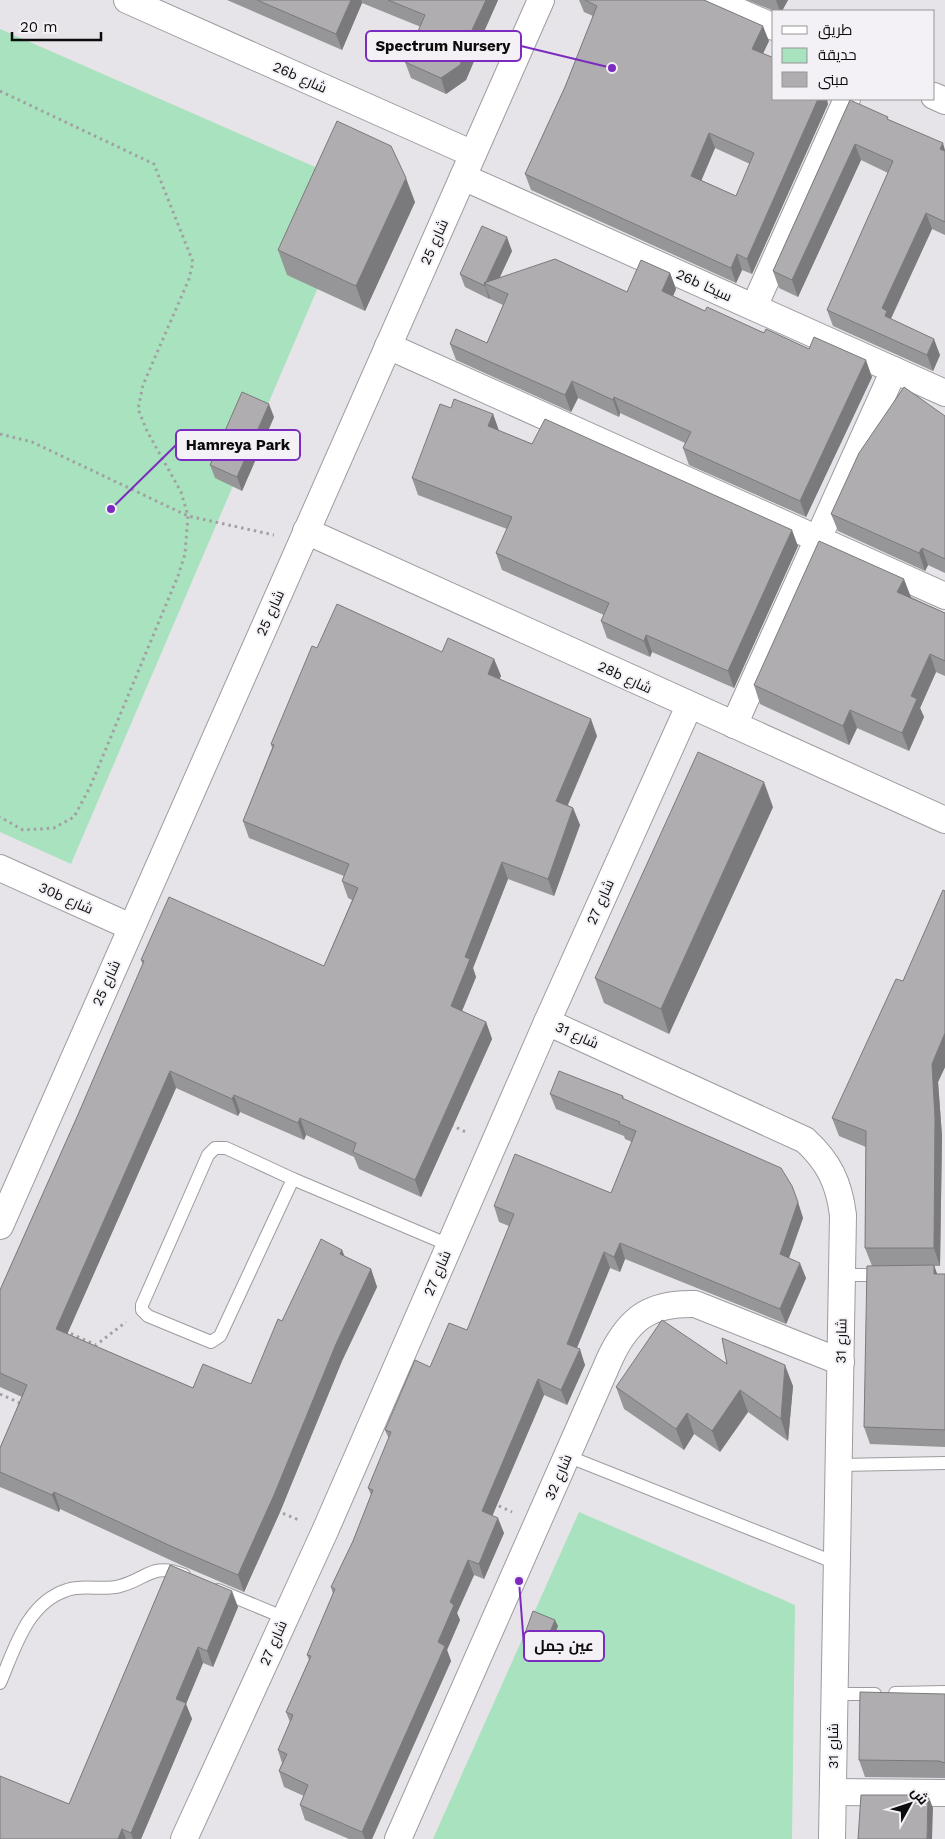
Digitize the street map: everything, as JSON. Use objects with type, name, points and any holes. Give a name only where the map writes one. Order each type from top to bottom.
[{"type":"street","name":"26b شارع","points":[[128,0],[159,6],[468,166]]},
{"type":"street","name":"شارع 25","points":[[0,1226],[8,1190],[131,927],[541,0]]},
{"type":"street","points":[[712,0],[772,26]]},
{"type":"street","points":[[754,307],[847,100]]},
{"type":"street","name":"26b سيكا","points":[[468,166],[754,307],[945,393]]},
{"type":"street","points":[[388,346],[945,596]]},
{"type":"street","points":[[734,724],[894,370]]},
{"type":"street","name":"28b شارع","points":[[304,536],[689,706],[734,724],[945,820]]},
{"type":"street","name":"شارع 27","points":[[184,1839],[325,1531],[493,1144],[689,706]]},
{"type":"street","name":"30b شارع","points":[[0,868],[131,927]]},
{"type":"street","name":"شارع 31","points":[[547,1022],[786,1129],[805,1140],[825,1161],[833,1173],[841,1193],[843,1215],[841,1362],[833,1694],[832,1839]]},
{"type":"street","name":"شارع 32","points":[[398,1839],[620,1337],[634,1321],[652,1309],[673,1304],[694,1304],[841,1362]]},
{"type":"street","points":[[833,1792],[945,1793]]},
{"type":"lane","points":[[293,1179],[218,1339],[207,1342],[148,1316],[142,1310],[143,1301],[211,1151],[215,1148],[226,1148],[293,1179],[449,1245]]},
{"type":"lane","points":[[842,1275],[898,1275]]},
{"type":"lane","points":[[567,1456],[836,1563]]},
{"type":"lane","points":[[839,1465],[945,1463]]},
{"type":"lane","points":[[0,1682],[25,1626],[36,1610],[50,1598],[67,1590],[86,1586],[118,1587],[152,1570],[164,1569],[199,1581],[285,1618]]},
{"type":"lane","points":[[833,1694],[945,1692]]},
{"type":"path","points":[[0,91],[154,164],[193,262],[189,279],[143,385],[138,409],[147,431],[181,492],[188,516],[185,554],[178,576],[90,788],[74,817],[54,828],[23,830],[0,817]]},
{"type":"path","points":[[0,434],[32,442],[188,516],[304,536]]},
{"type":"path","points":[[448,1123],[493,1144]]},
{"type":"path","points":[[61,1330],[96,1345],[142,1310]]},
{"type":"path","points":[[0,1394],[27,1406]]},
{"type":"path","points":[[485,1500],[538,1523]]},
{"type":"path","points":[[271,1508],[325,1531]]},
{"type":"green space","points":[[0,29],[361,187],[71,864],[0,832]]},
{"type":"green space","points":[[579,1512],[795,1605],[792,1839],[433,1839]]},
{"type":"building","points":[[257,0],[351,0],[336,34]]},
{"type":"building","points":[[388,0],[486,0],[472,30],[475,32],[460,65],[441,78],[405,62],[425,15]]},
{"type":"building","points":[[585,0],[704,0],[763,26],[752,49],[772,57],[772,100],[818,100],[747,259],[737,254],[731,268],[525,174],[565,87],[597,6]],"holes":[[[709,133],[754,153],[736,196],[691,176]]]},
{"type":"building","points":[[850,100],[888,117],[887,119],[943,143],[940,149],[945,151],[945,222],[926,213],[882,308],[887,311],[885,316],[934,339],[927,355],[827,310],[893,161],[855,144],[792,280],[773,271]]},
{"type":"building","points":[[337,121],[391,146],[406,178],[356,286],[278,250]]},
{"type":"building","points":[[482,226],[507,237],[484,283],[485,286],[460,274]]},
{"type":"building","points":[[555,259],[627,292],[641,260],[670,273],[662,291],[705,311],[707,307],[764,333],[766,329],[809,349],[814,337],[866,360],[800,501],[683,448],[691,432],[614,397],[613,400],[572,381],[565,395],[450,344],[456,329],[487,343],[508,294],[484,283]]},
{"type":"building","points":[[904,387],[945,416],[945,559],[922,548],[919,553],[831,514],[859,453]]},
{"type":"building","points":[[242,392],[269,404],[237,477],[210,465]]},
{"type":"building","points":[[454,399],[493,414],[488,426],[532,444],[545,419],[792,530],[728,671],[646,635],[644,641],[601,621],[609,603],[496,553],[512,517],[412,478],[440,404],[451,408]]},
{"type":"building","points":[[819,541],[904,579],[897,592],[945,613],[945,661],[930,654],[911,696],[917,699],[902,733],[850,710],[843,726],[754,685]]},
{"type":"building","points":[[337,604],[442,652],[448,638],[494,659],[488,674],[591,719],[556,801],[573,808],[548,879],[502,862],[465,957],[470,959],[451,1006],[486,1022],[415,1180],[353,1152],[356,1143],[300,1118],[298,1123],[234,1095],[232,1099],[170,1071],[56,1329],[193,1388],[203,1364],[251,1384],[278,1319],[282,1321],[321,1239],[342,1250],[340,1254],[371,1269],[336,1344],[274,1495],[238,1575],[54,1492],[52,1495],[0,1472],[0,1448],[27,1385],[0,1373],[0,1290],[77,1117],[144,961],[141,960],[169,897],[324,966],[358,888],[342,881],[349,864],[243,821],[274,745],[271,744],[312,646],[317,648]]},
{"type":"building","points":[[698,752],[764,782],[661,1009],[595,978]]},
{"type":"building","points":[[943,890],[945,891],[945,1033],[932,1064],[935,1118],[934,1248],[865,1248],[866,1131],[832,1118],[896,979],[903,981]]},
{"type":"building","points":[[559,1071],[623,1096],[622,1098],[781,1168],[792,1186],[798,1202],[780,1254],[800,1263],[780,1309],[620,1243],[614,1257],[604,1252],[567,1344],[580,1349],[561,1390],[538,1379],[482,1511],[498,1518],[479,1564],[468,1560],[450,1602],[454,1605],[438,1642],[445,1646],[362,1832],[300,1805],[308,1785],[279,1771],[287,1754],[278,1750],[293,1715],[286,1712],[311,1656],[307,1655],[335,1589],[331,1587],[353,1541],[373,1490],[368,1488],[391,1432],[385,1430],[415,1360],[430,1367],[449,1323],[467,1330],[514,1214],[494,1206],[515,1154],[611,1193],[636,1131],[619,1124],[620,1122],[550,1094]]},
{"type":"building","points":[[934,1265],[934,1274],[945,1274],[945,1430],[864,1427],[867,1266]]},
{"type":"building","points":[[662,1320],[727,1364],[722,1338],[785,1365],[781,1419],[740,1390],[712,1431],[687,1413],[676,1429],[616,1387]]},
{"type":"building","points":[[170,1565],[232,1591],[207,1651],[198,1647],[176,1699],[186,1703],[131,1833],[122,1829],[118,1839],[0,1839],[0,1776],[69,1804]]},
{"type":"building","points":[[533,1611],[555,1620],[545,1644],[524,1636]]},
{"type":"building","points":[[860,1692],[945,1694],[945,1763],[939,1761],[859,1760]]},
{"type":"building","points":[[861,1795],[928,1795],[927,1839],[858,1839]]},
{"type":"place","name":"Spectrum Nursery","points":[[612,68]]},
{"type":"place","name":"Hamreya Park","points":[[111,509]]},
{"type":"place","name":"عين جمل","points":[[519,1581]]}]
